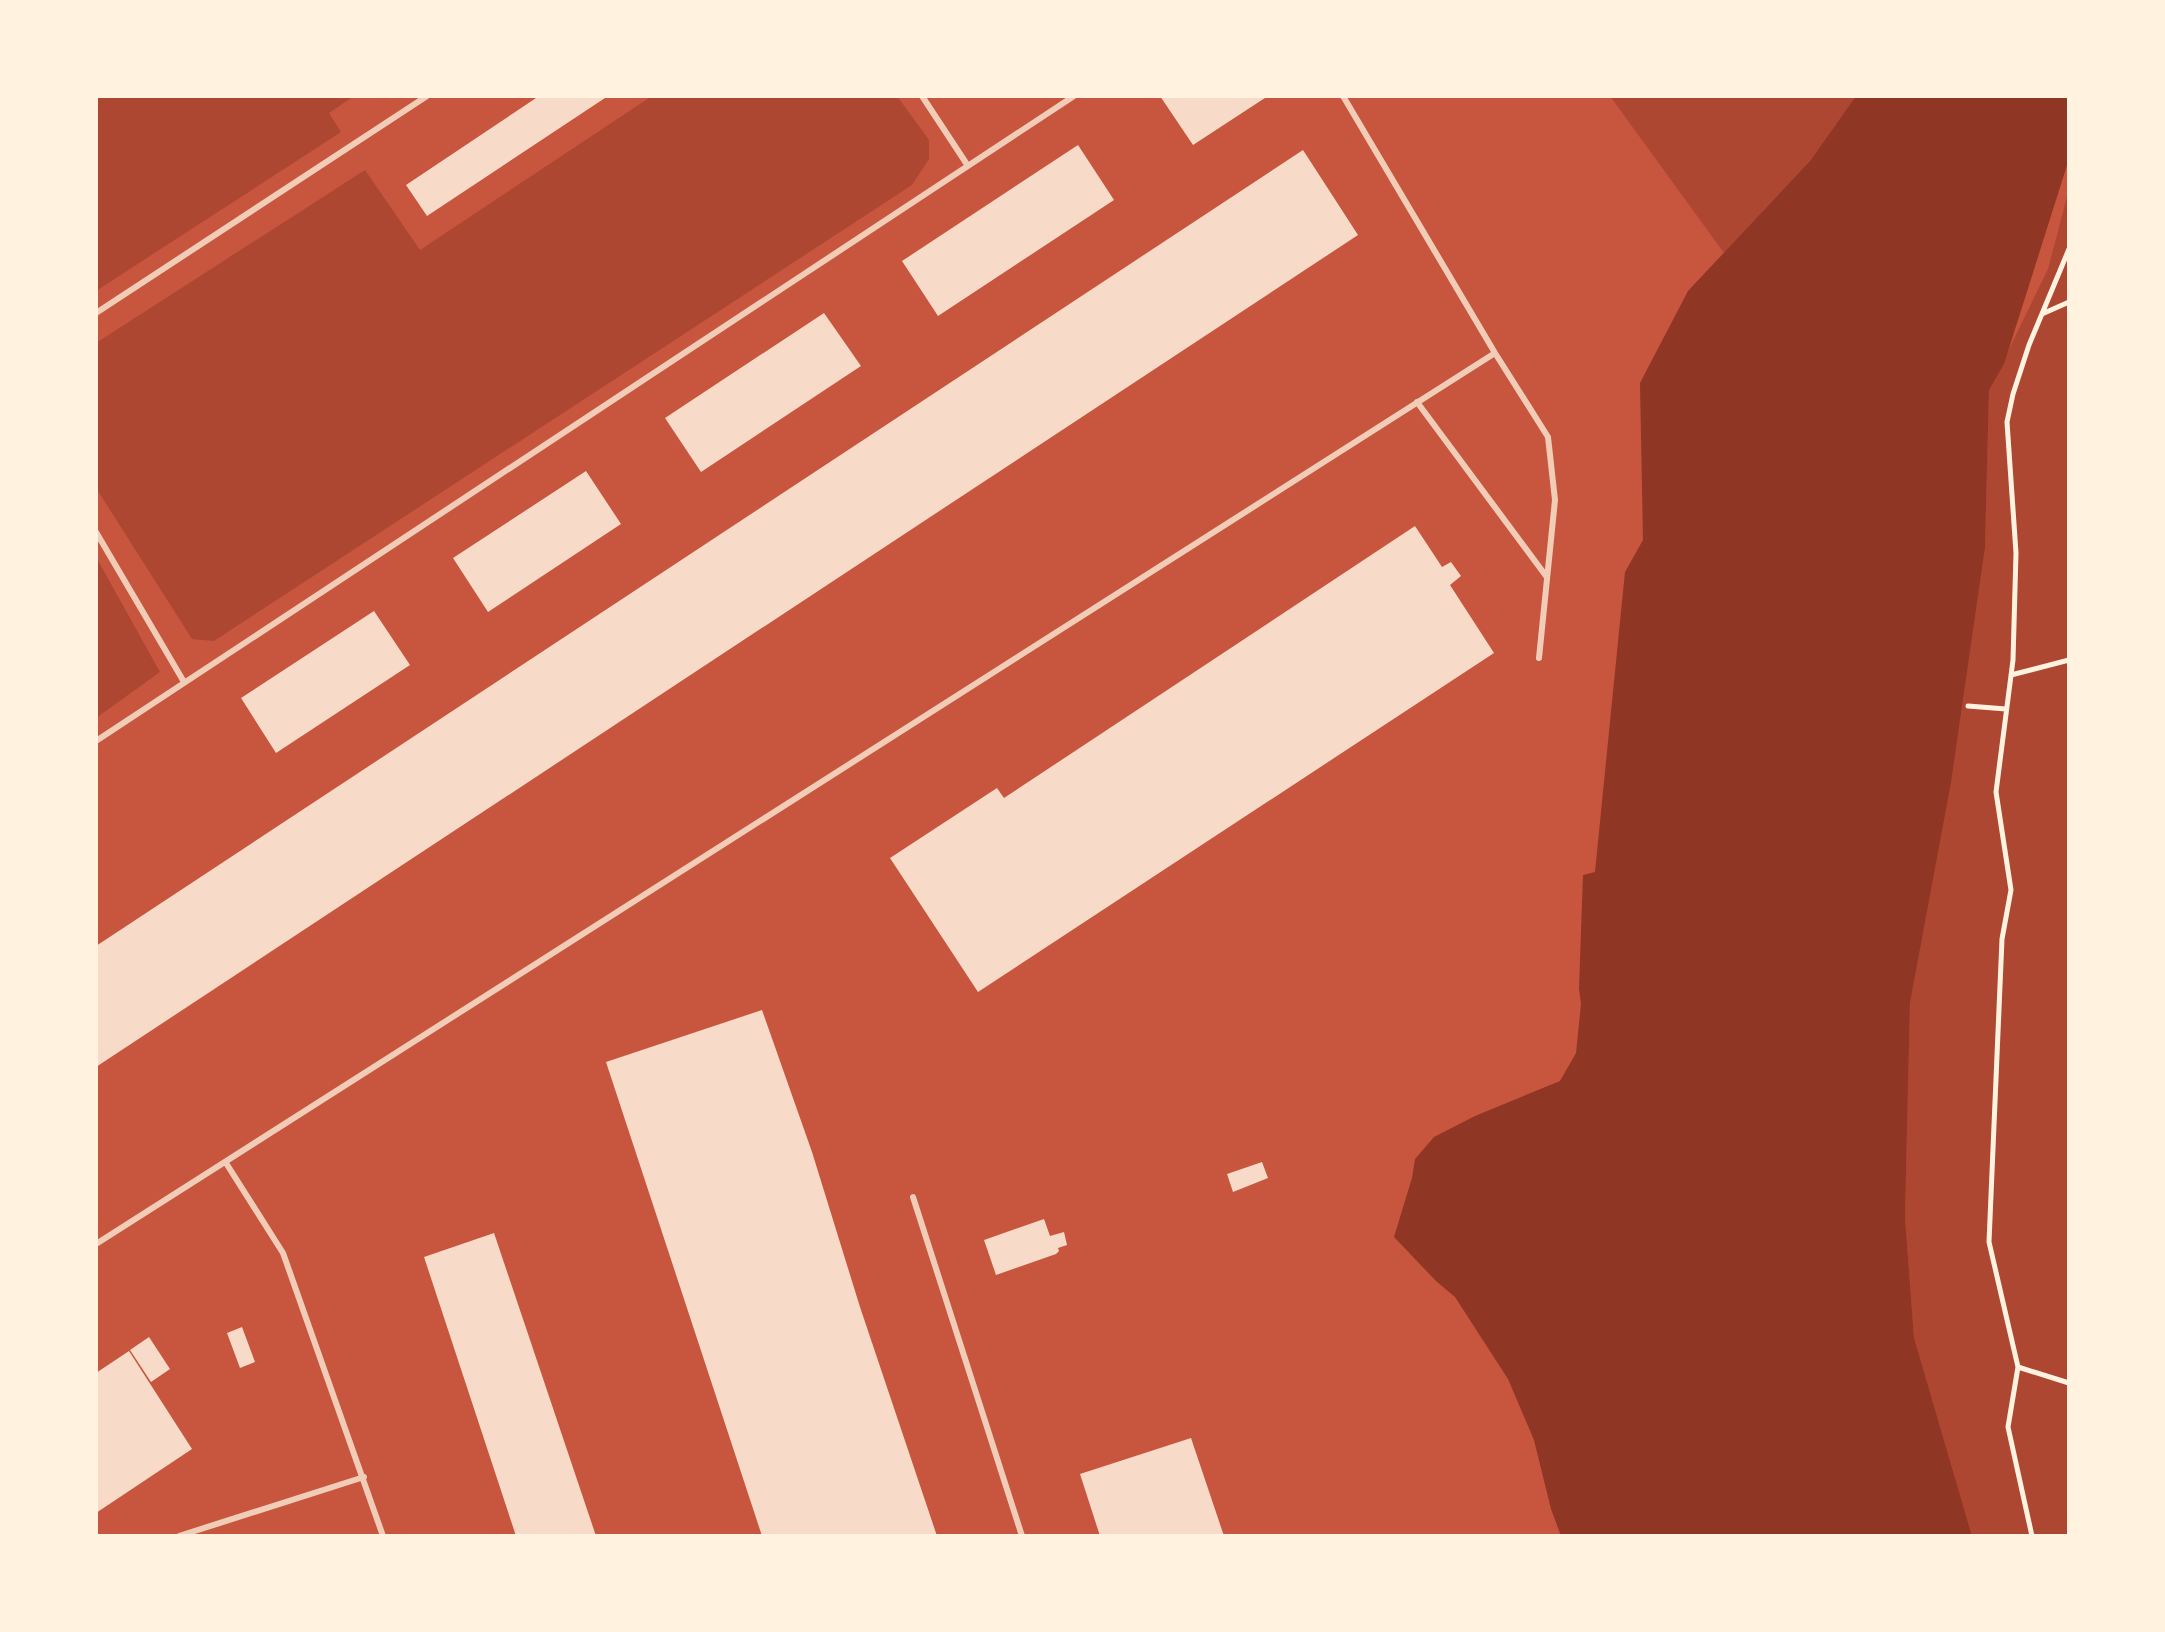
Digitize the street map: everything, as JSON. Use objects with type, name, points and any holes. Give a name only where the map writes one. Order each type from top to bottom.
[{"type":"lane","points":[[96,313],[427,96]]},
{"type":"lane","points":[[922,96],[968,166]]},
{"type":"lane","points":[[96,741],[1074,96]]},
{"type":"lane","points":[[1343,96],[1548,437],[1555,500],[1539,658]]},
{"type":"lane","points":[[96,1244],[1495,353]]},
{"type":"lane","points":[[1417,402],[1547,577]]},
{"type":"lane","points":[[96,532],[184,682]]},
{"type":"lane","points":[[226,1163],[283,1253],[383,1536]]},
{"type":"lane","points":[[913,1197],[1022,1536]]},
{"type":"lane","points":[[179,1536],[364,1477]]},
{"type":"path","points":[[2032,1536],[2008,1427],[2018,1367],[1989,1242],[2002,939],[2011,890],[1996,792],[2011,675],[2016,553],[2007,422],[2013,394],[2041,314],[2069,249]]},
{"type":"path","points":[[2041,314],[2069,302]]},
{"type":"path","points":[[2011,675],[2069,660]]},
{"type":"path","points":[[1968,706],[2006,709]]},
{"type":"path","points":[[2018,1367],[2069,1383]]},
{"type":"shaded area","points":[[96,96],[354,96],[329,113],[341,132],[96,291]]},
{"type":"shaded area","points":[[652,96],[897,96],[929,140],[929,159],[912,185],[214,641],[192,639],[96,488],[96,343],[365,170],[420,250]]},
{"type":"shaded area","points":[[1610,96],[1856,96],[1810,161],[1724,253]]},
{"type":"shaded area","points":[[1856,96],[2069,96],[2069,159],[2004,364],[1989,390],[1985,548],[1951,783],[1910,1003],[1905,1217],[1914,1338],[1972,1536],[1561,1536],[1534,1440],[1508,1379],[1455,1297],[1394,1237],[1415,1159],[1434,1137],[1475,1116],[1560,1081],[1576,1053],[1581,1004],[1583,875],[1595,872],[1625,572],[1643,540],[1640,383],[1688,291],[1810,161]]},
{"type":"shaded area","points":[[2069,189],[2069,1536],[1972,1536],[1914,1339],[1905,1217],[1910,1003],[1951,783],[1985,548],[1989,390],[2048,269]]},
{"type":"shaded area","points":[[96,557],[160,672],[96,718]]},
{"type":"building","points":[[539,96],[608,96],[427,216],[406,185]]},
{"type":"building","points":[[1160,96],[1268,96],[1193,145]]},
{"type":"building","points":[[1078,145],[1114,200],[938,316],[902,261]]},
{"type":"building","points":[[1303,150],[1358,235],[96,1067],[96,946]]},
{"type":"building","points":[[824,313],[861,366],[701,472],[665,418]]},
{"type":"building","points":[[586,471],[621,524],[488,612],[453,558]]},
{"type":"building","points":[[1415,526],[1442,567],[1451,562],[1461,576],[1450,585],[1494,653],[978,992],[890,858],[997,788],[1004,798]]},
{"type":"building","points":[[374,611],[410,665],[276,753],[241,698]]},
{"type":"building","points":[[762,1010],[812,1152],[937,1536],[762,1536],[606,1062]]},
{"type":"building","points":[[1262,1162],[1268,1178],[1233,1192],[1227,1174]]},
{"type":"building","points":[[1044,1219],[1050,1236],[1064,1232],[1067,1245],[1058,1248],[1056,1254],[996,1275],[984,1240]]},
{"type":"building","points":[[494,1233],[596,1536],[516,1536],[424,1257]]},
{"type":"building","points":[[242,1327],[255,1362],[240,1368],[227,1333]]},
{"type":"building","points":[[149,1337],[170,1369],[151,1382],[130,1350]]},
{"type":"building","points":[[129,1351],[192,1449],[96,1513],[96,1373]]},
{"type":"building","points":[[1191,1438],[1224,1536],[1100,1536],[1080,1474]]}]
